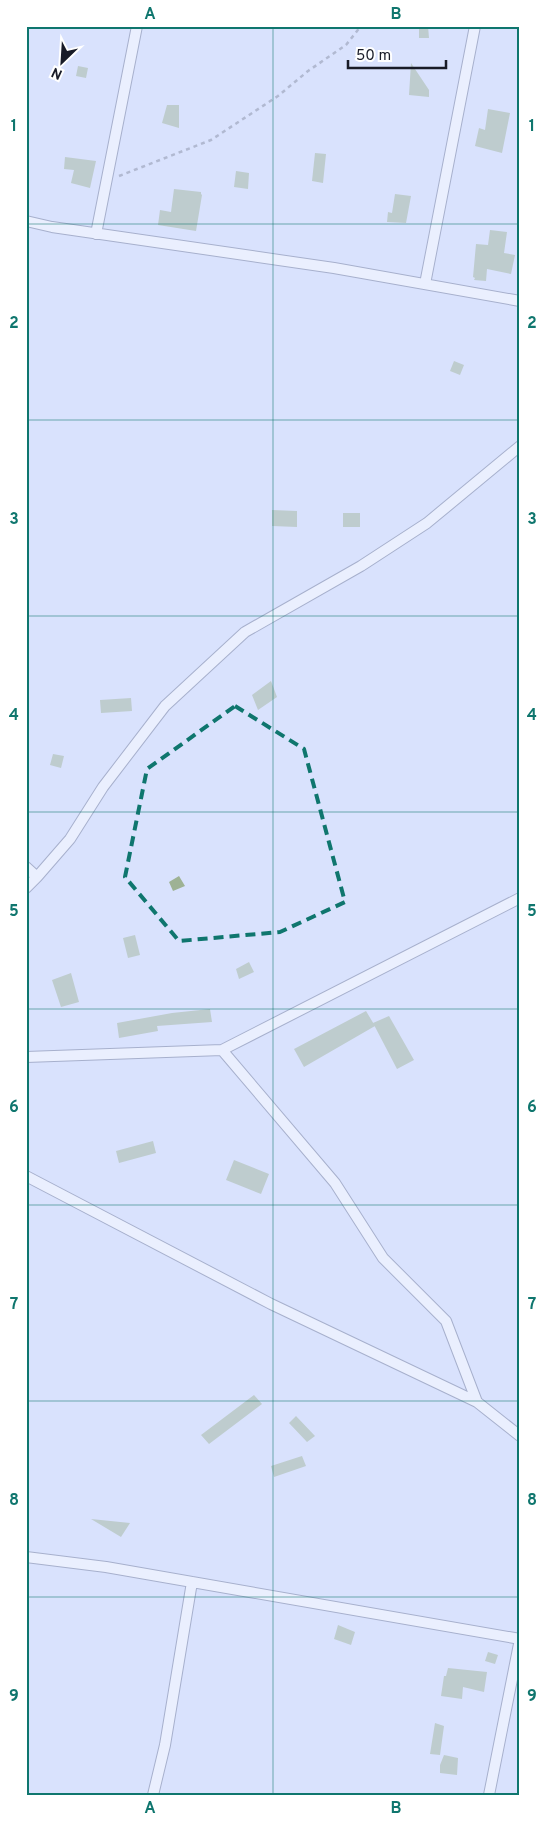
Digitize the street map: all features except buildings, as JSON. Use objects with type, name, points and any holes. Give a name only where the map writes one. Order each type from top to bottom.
[{"type":"street","points":[[96,234],[137,26]]},
{"type":"street","points":[[425,284],[475,26]]},
{"type":"street","points":[[26,221],[52,228],[334,268],[520,301]]},
{"type":"street","points":[[26,888],[70,839],[103,787],[165,706],[244,632],[361,566],[427,523],[520,446]]},
{"type":"street","points":[[26,868],[37,877]]},
{"type":"street","points":[[26,1057],[222,1050],[520,898]]},
{"type":"street","points":[[222,1050],[335,1183],[383,1258],[446,1321],[477,1402]]},
{"type":"street","points":[[26,1176],[272,1304],[477,1402],[520,1436]]},
{"type":"street","points":[[26,1557],[106,1567],[520,1639],[489,1795]]},
{"type":"street","points":[[153,1795],[165,1744],[192,1582]]},
{"type":"path","points":[[106,180],[210,140],[278,96],[308,71],[346,45],[362,26]]},
{"type":"highlighted area","points":[[235,706],[304,749],[345,902],[280,932],[179,941],[125,877],[147,769]]}]
